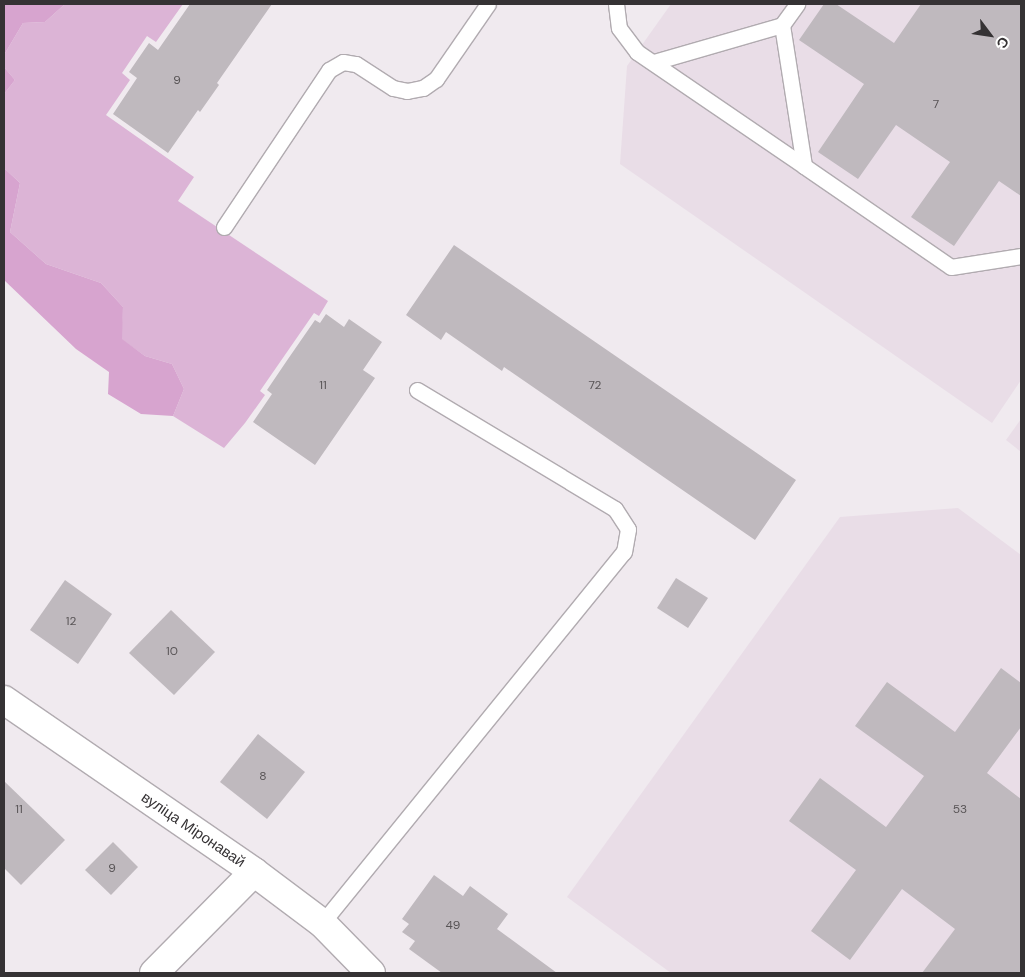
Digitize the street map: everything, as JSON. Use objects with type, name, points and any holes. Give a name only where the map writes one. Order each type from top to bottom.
[{"type":"street","name":"вуліца Міронавай","points":[[8,713],[254,872],[322,924],[371,973]]},
{"type":"street","points":[[154,973],[254,872]]},
{"type":"lane","points":[[224,227],[329,70],[343,62],[356,64],[392,88],[407,92],[423,88],[436,80],[488,4]]},
{"type":"lane","points":[[616,4],[618,28],[637,52],[951,267],[1021,256]]},
{"type":"lane","points":[[654,62],[782,24],[797,4]]},
{"type":"lane","points":[[782,24],[804,166]]},
{"type":"lane","points":[[322,924],[624,552],[628,529],[614,509],[417,390]]},
{"type":"shaded area","points":[[4,4],[65,4],[45,22],[23,23],[4,55]]},
{"type":"shaded area","points":[[65,4],[183,4],[156,42],[147,36],[122,73],[130,80],[106,115],[194,177],[178,201],[328,301],[319,316],[314,313],[260,391],[265,395],[224,448],[173,416],[184,389],[172,364],[145,356],[121,339],[123,307],[101,283],[46,264],[10,232],[20,183],[4,168],[4,94],[15,80],[4,67],[4,55],[23,23],[45,22]]},
{"type":"shaded area","points":[[671,4],[1021,4],[1021,380],[992,423],[620,164],[627,66]]},
{"type":"shaded area","points":[[4,67],[15,80],[4,94]]},
{"type":"shaded area","points":[[4,168],[20,183],[10,232],[46,264],[101,283],[123,307],[122,339],[145,356],[172,364],[184,389],[173,416],[141,414],[108,394],[109,372],[76,349],[4,280]]},
{"type":"shaded area","points":[[1021,419],[1021,452],[1006,440]]},
{"type":"shaded area","points":[[958,508],[1021,555],[1021,973],[671,973],[567,897],[840,517]]},
{"type":"building","points":[[190,4],[272,4],[217,83],[219,85],[200,112],[198,110],[168,153],[113,114],[137,78],[129,72],[149,43],[158,50]]},
{"type":"building","points":[[824,4],[836,4],[894,43],[921,4],[1021,4],[1021,196],[999,181],[954,246],[911,217],[950,162],[896,125],[858,179],[818,152],[864,84],[799,40]]},
{"type":"building","points":[[454,245],[796,480],[755,540],[504,367],[502,371],[446,332],[441,340],[406,315]]},
{"type":"building","points":[[326,314],[344,327],[349,319],[382,342],[363,370],[375,378],[315,465],[253,422],[272,394],[267,390],[315,320],[320,323]]},
{"type":"building","points":[[676,578],[708,598],[688,628],[657,608]]},
{"type":"building","points":[[65,580],[112,614],[78,664],[30,630]]},
{"type":"building","points":[[171,610],[215,652],[174,695],[129,653]]},
{"type":"building","points":[[1001,668],[1021,683],[1021,727],[987,773],[1021,799],[1021,973],[922,973],[955,929],[902,889],[850,960],[811,931],[856,870],[789,821],[820,778],[886,827],[924,776],[855,726],[887,682],[955,732]]},
{"type":"building","points":[[258,734],[305,772],[267,819],[220,782]]},
{"type":"building","points":[[4,781],[65,840],[21,885],[4,868]]},
{"type":"building","points":[[113,842],[138,867],[111,895],[85,870]]},
{"type":"building","points":[[434,875],[463,896],[470,886],[508,914],[497,929],[557,973],[442,973],[409,949],[415,941],[402,932],[409,924],[402,919]]}]
